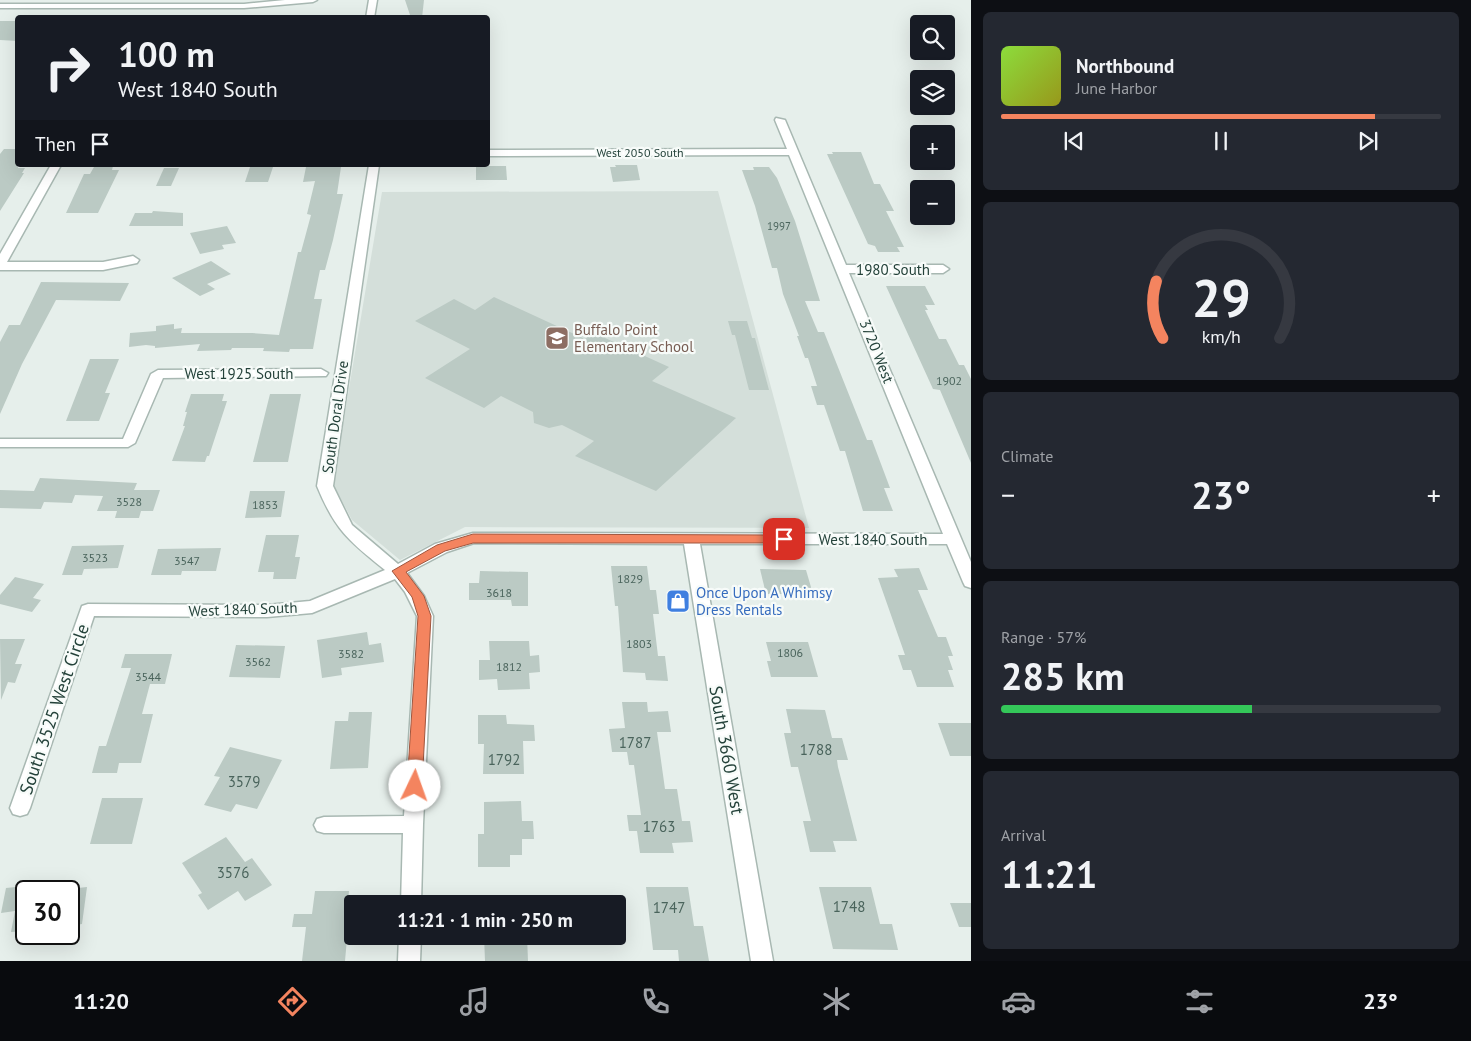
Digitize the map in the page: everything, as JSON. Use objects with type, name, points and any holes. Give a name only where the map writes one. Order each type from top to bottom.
[{"type":"street","points":[[0,6],[244,6],[313,0]]},
{"type":"street","points":[[370,15],[373,0]]},
{"type":"street","name":"3720 West","points":[[780,120],[971,582]]},
{"type":"street","name":"West 2050 South","points":[[490,153],[793,152]]},
{"type":"street","points":[[55,167],[0,266],[103,266],[133,260]]},
{"type":"street","name":"South Doral Drive","points":[[374,167],[339,386],[326,486],[335,512],[350,534],[398,571],[418,596],[425,616],[410,895]]},
{"type":"street","name":"1980 South","points":[[843,269],[943,269]]},
{"type":"street","name":"West 1925 South","points":[[0,444],[128,443],[158,374],[320,373]]},
{"type":"street","name":"West 1840 South","points":[[88,610],[267,611],[312,606],[348,595],[441,548],[473,538],[953,539]]},
{"type":"street","name":"South 3660 West","points":[[691,539],[762,961]]},
{"type":"street","name":"South 3525 West Circle","points":[[20,808],[88,610]]},
{"type":"street","points":[[324,825],[413,824]]},
{"type":"street","points":[[409,961],[410,945]]},
{"type":"shaded area","name":"Buffalo Point Elementary School","points":[[718,191],[809,528],[465,527],[400,560],[352,520],[333,484],[382,192]]},
{"type":"building","points":[[405,0],[424,0],[422,15],[410,15]]},
{"type":"building","points":[[0,21],[15,21],[15,41],[0,40]]},
{"type":"building","points":[[4,149],[15,149],[15,167],[25,168],[22,173],[24,173],[0,211],[0,154]]},
{"type":"building","points":[[832,152],[861,152],[874,184],[880,184],[894,211],[886,211],[904,247],[897,247],[900,252],[878,252],[875,246],[868,244],[827,154],[833,154]]},
{"type":"building","points":[[615,165],[637,165],[640,180],[613,182],[610,167],[616,167]]},
{"type":"building","points":[[506,166],[507,180],[476,180],[476,167]]},
{"type":"building","points":[[94,167],[113,167],[112,170],[119,170],[98,213],[66,213],[84,174],[90,174]]},
{"type":"building","points":[[250,167],[273,167],[268,182],[245,182]]},
{"type":"building","points":[[306,167],[341,167],[337,194],[343,194],[325,270],[320,270],[314,299],[322,299],[313,349],[290,349],[289,352],[263,351],[264,348],[197,351],[200,344],[155,348],[155,346],[146,345],[129,347],[130,333],[156,331],[156,326],[174,324],[174,329],[182,328],[181,333],[279,335],[298,252],[301,252],[311,215],[307,214],[315,181],[303,182]]},
{"type":"building","points":[[753,167],[769,167],[777,178],[795,221],[820,301],[805,301],[818,332],[824,332],[867,440],[872,440],[890,488],[884,488],[893,511],[863,511],[845,451],[840,451],[824,405],[817,405],[811,386],[817,386],[808,358],[805,358],[797,336],[799,336],[783,294],[777,268],[772,268],[755,206],[742,170],[754,170]]},
{"type":"building","points":[[164,168],[179,168],[171,186],[156,186]]},
{"type":"building","points":[[153,211],[183,213],[183,226],[129,226],[135,213],[152,213]]},
{"type":"building","points":[[227,226],[236,243],[222,245],[224,249],[200,254],[190,233]]},
{"type":"building","points":[[211,261],[231,274],[207,284],[215,289],[200,296],[172,278]]},
{"type":"building","points":[[41,282],[129,283],[120,301],[56,300],[22,364],[0,414],[0,342],[9,325],[20,325]]},
{"type":"building","points":[[886,286],[925,286],[935,305],[925,305],[928,310],[925,310],[939,339],[946,339],[959,365],[964,365],[971,379],[971,463],[940,390],[933,389]]},
{"type":"building","name":"Buffalo Point Elementary School","points":[[494,297],[585,339],[594,333],[669,367],[652,381],[736,418],[656,491],[575,456],[594,441],[562,425],[549,428],[534,423],[533,412],[501,396],[484,408],[425,378],[470,349],[415,321],[454,299],[475,310]]},
{"type":"building","points":[[728,321],[747,321],[752,338],[755,338],[769,390],[749,390],[735,335],[732,335]]},
{"type":"building","points":[[90,359],[119,359],[105,393],[110,393],[99,421],[66,421]]},
{"type":"building","points":[[191,394],[224,394],[222,401],[227,401],[209,456],[207,456],[205,462],[172,461],[185,426],[183,426],[187,412],[185,412]]},
{"type":"building","points":[[270,394],[301,394],[288,462],[253,462]]},
{"type":"building","points":[[40,478],[137,483],[134,490],[160,490],[153,511],[141,511],[139,518],[115,518],[117,511],[97,511],[103,496],[75,495],[72,503],[44,502],[41,509],[0,508],[0,490],[34,491]]},
{"type":"building","points":[[250,491],[285,491],[281,517],[245,518]]},
{"type":"building","points":[[266,535],[299,535],[295,557],[300,557],[296,579],[273,579],[274,572],[258,572]]},
{"type":"building","points":[[124,545],[118,568],[84,569],[82,575],[62,575],[72,546]]},
{"type":"building","points":[[221,548],[216,571],[182,571],[181,575],[151,575],[158,549]]},
{"type":"building","points":[[611,566],[647,566],[650,590],[656,590],[659,614],[653,614],[658,656],[665,656],[668,681],[646,680],[645,673],[623,672],[618,606],[615,606]]},
{"type":"building","points":[[919,568],[928,590],[918,590],[938,637],[946,637],[953,656],[948,656],[953,670],[948,670],[954,687],[917,687],[911,670],[903,670],[898,655],[905,655],[878,578],[898,577],[894,569]]},
{"type":"building","points":[[760,569],[806,570],[813,594],[766,594]]},
{"type":"building","points":[[480,571],[528,572],[528,606],[512,606],[511,600],[469,600],[469,583],[479,583]]},
{"type":"building","points":[[15,577],[44,584],[33,598],[41,600],[32,612],[0,604],[0,595]]},
{"type":"building","points":[[367,632],[369,645],[381,643],[384,662],[341,668],[342,675],[322,678],[317,640]]},
{"type":"building","points":[[0,639],[25,639],[15,664],[22,664],[15,683],[8,682],[1,700]]},
{"type":"building","points":[[489,641],[529,641],[530,656],[539,655],[540,672],[529,673],[530,689],[498,690],[497,679],[479,680],[479,660],[490,660]]},
{"type":"building","points":[[766,642],[808,642],[818,677],[771,677],[767,661],[771,661]]},
{"type":"building","points":[[236,645],[285,646],[280,678],[229,677]]},
{"type":"building","points":[[125,654],[172,654],[165,684],[150,684],[142,714],[153,714],[141,763],[119,763],[117,773],[92,773],[99,746],[106,746],[131,668],[121,668]]},
{"type":"building","points":[[622,702],[647,702],[648,712],[668,711],[671,732],[657,732],[665,789],[677,789],[682,821],[690,821],[693,842],[672,843],[674,853],[640,853],[637,831],[629,831],[627,815],[641,815],[634,765],[629,765],[627,752],[612,752],[609,729],[625,728]]},
{"type":"building","points":[[786,709],[825,710],[832,738],[842,738],[848,760],[837,760],[838,767],[857,841],[833,841],[836,852],[810,852],[803,821],[811,821],[798,767],[791,767],[784,733],[791,733]]},
{"type":"building","points":[[349,712],[372,712],[368,768],[330,769],[335,721],[348,721]]},
{"type":"building","points":[[478,715],[506,715],[507,724],[534,725],[535,741],[523,741],[524,774],[483,774],[484,744],[478,744]]},
{"type":"building","points":[[938,723],[971,723],[971,756],[950,756]]},
{"type":"building","points":[[230,747],[282,760],[257,809],[236,804],[231,812],[204,805],[220,777],[214,776]]},
{"type":"building","points":[[102,798],[143,798],[132,844],[90,844]]},
{"type":"building","points":[[521,801],[522,821],[533,821],[534,839],[522,839],[522,855],[510,855],[510,867],[478,867],[478,834],[484,834],[484,802]]},
{"type":"building","points":[[226,837],[245,862],[252,858],[272,885],[245,901],[238,891],[208,910],[198,895],[202,893],[182,863]]},
{"type":"building","points":[[15,887],[15,911],[1,913],[6,888]]},
{"type":"building","points":[[87,887],[82,924],[80,924],[80,888]]},
{"type":"building","points":[[646,887],[688,887],[694,926],[703,926],[709,961],[679,961],[678,950],[653,950]]},
{"type":"building","points":[[819,887],[871,887],[880,924],[892,924],[898,950],[833,949]]},
{"type":"building","points":[[315,891],[349,891],[349,895],[344,895],[344,945],[346,945],[345,961],[302,961],[306,927],[292,927],[294,914],[312,914]]},
{"type":"building","points":[[950,903],[971,903],[971,927],[959,927]]},
{"type":"building","points":[[15,911],[15,932],[11,932]]},
{"type":"building","points":[[484,945],[527,945],[528,961],[485,961]]},
{"type":"place","name":"Buffalo Point Elementary School","points":[[557,338]]},
{"type":"place","name":"Once Upon A Whimsy Dress Rentals","points":[[678,601]]},
{"type":"route","points":[[415,786],[425,616],[418,596],[398,571],[441,548],[473,538],[784,539]]}]
